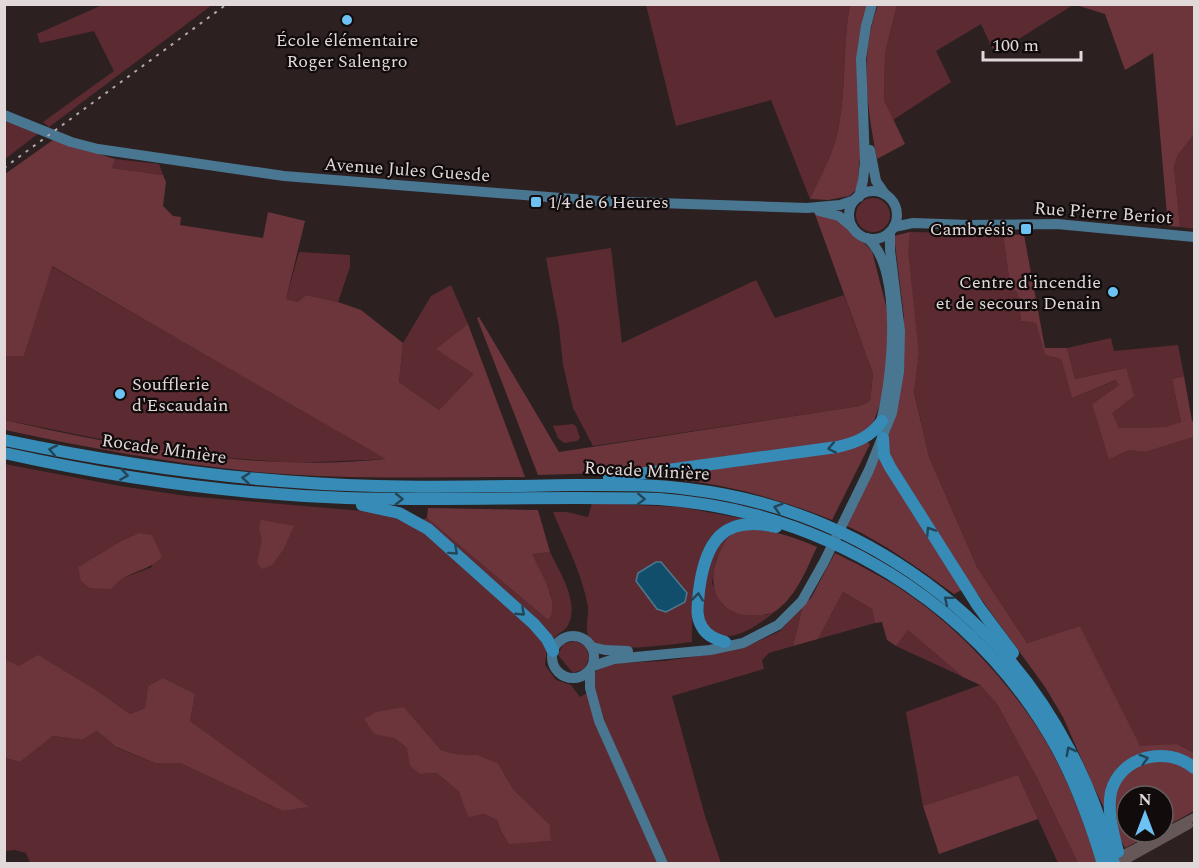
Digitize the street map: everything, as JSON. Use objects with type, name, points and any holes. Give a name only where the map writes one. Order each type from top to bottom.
[{"type":"highway","points":[[521,486],[633,476],[837,447],[865,437],[873,432],[882,421]]},
{"type":"highway","points":[[883,438],[884,455],[890,467],[978,606],[1041,692],[1041,702]]},
{"type":"highway","name":"Rocade Minière","points":[[4,440],[174,470],[265,480],[391,486],[626,485],[691,489],[755,501],[792,512],[828,526],[897,562],[945,597],[996,645],[1041,702],[1067,745],[1081,772],[1114,864]]},
{"type":"highway","name":"Rocade Minière","points":[[4,453],[138,478],[278,494],[415,499],[634,498],[673,500],[709,504],[771,519],[818,535],[896,576],[937,606],[970,635],[1009,677],[1038,717],[1064,761],[1084,806],[1104,864]]},
{"type":"highway","points":[[278,494],[297,499],[377,507],[411,519],[444,542],[524,615],[544,635],[553,651]]},
{"type":"highway","points":[[725,642],[705,632],[697,610],[705,558],[714,541],[725,532],[745,525],[765,525],[852,551]]},
{"type":"highway","points":[[1120,864],[1110,806],[1112,790],[1120,773],[1135,761],[1156,756],[1178,758],[1194,768]]},
{"type":"main road","points":[[853,228],[849,215],[857,198],[864,169],[862,50],[872,4]]},
{"type":"main road","name":"Avenue Jules Guesde","points":[[7,115],[64,140],[106,151],[314,179],[611,202],[807,208]]},
{"type":"main road","points":[[864,115],[875,176],[885,195]]},
{"type":"main road","points":[[807,208],[835,206],[873,192],[885,195],[892,200],[897,218],[892,229],[890,250],[899,314],[900,352],[895,399],[883,438],[821,561],[810,588],[793,611],[773,629],[754,639],[718,649],[614,658],[591,668],[581,677],[573,678],[562,675],[556,670],[553,651],[561,640],[571,636],[582,637],[592,647],[605,651],[622,651],[725,642],[753,633],[780,616],[797,598],[821,561]]},
{"type":"main road","points":[[807,208],[839,216],[876,248],[882,261],[892,318],[891,372],[882,421],[845,513]]},
{"type":"main road","name":"Rue Pierre Beriot","points":[[896,208],[908,216],[938,223]]},
{"type":"main road","name":"Rue Pierre Beriot","points":[[892,229],[909,223],[1071,224],[1194,237]]},
{"type":"main road","points":[[867,238],[879,238],[892,229]]},
{"type":"main road","points":[[592,647],[595,658],[591,668],[590,688],[599,721]]},
{"type":"main road","points":[[573,678],[599,721],[651,837],[660,864]]},
{"type":"main road","points":[[633,799],[670,864]]},
{"type":"street","points":[[1120,864],[1131,854],[1194,817]]},
{"type":"street","points":[[1104,864],[1131,854],[1194,822]]},
{"type":"shaded area","points":[[102,5],[212,5],[49,127],[43,122],[114,71],[94,31],[40,43],[37,34]]},
{"type":"shaded area","points":[[646,5],[850,5],[837,135],[829,159],[810,199],[771,100],[676,126]]},
{"type":"shaded area","points":[[850,5],[869,5],[857,189],[849,196],[828,200],[810,199],[829,159],[837,135]]},
{"type":"shaded area","points":[[878,5],[897,5],[885,53],[884,100],[905,144],[877,159],[870,120],[867,62],[868,43]]},
{"type":"shaded area","points":[[897,5],[1073,5],[995,54],[981,24],[936,51],[951,82],[893,120],[884,100],[885,53]]},
{"type":"shaded area","points":[[1076,5],[1194,5],[1194,134],[1178,155],[1174,166],[1180,227],[1168,226],[1153,53],[1125,70],[1105,14]]},
{"type":"shaded area","points":[[5,121],[39,133],[5,159]]},
{"type":"shaded area","points":[[1194,134],[1194,229],[1180,227],[1174,166],[1178,155]]},
{"type":"shaded area","points":[[53,140],[115,159],[112,168],[163,175],[166,182],[163,206],[173,216],[181,217],[180,225],[263,238],[268,212],[305,221],[286,299],[298,302],[306,295],[361,310],[403,343],[399,382],[439,410],[474,374],[436,349],[468,324],[525,477],[424,478],[289,475],[193,464],[5,430],[5,420],[98,440],[243,460],[339,462],[386,459],[52,266],[24,356],[5,356],[5,174]]},
{"type":"shaded area","points":[[115,159],[159,164],[163,175],[112,168]]},
{"type":"shaded area","points":[[873,198],[885,203],[890,215],[885,227],[873,232],[861,227],[856,215],[861,203]]},
{"type":"shaded area","points":[[815,214],[840,219],[872,251],[887,310],[889,350],[884,392],[873,424],[858,435],[870,444],[832,520],[752,493],[711,484],[668,479],[665,467],[602,473],[538,475],[477,318],[479,317],[559,452],[860,406],[870,401],[873,374]]},
{"type":"shaded area","points":[[910,232],[1003,234],[1010,285],[1018,294],[1021,321],[1036,323],[1045,355],[1061,359],[1072,398],[1117,380],[1119,385],[1092,404],[1129,450],[1145,452],[1194,437],[1194,753],[1177,744],[1140,747],[1080,626],[1027,643],[977,567],[929,457],[914,391],[919,353],[907,252]]},
{"type":"shaded area","points":[[910,232],[908,252],[919,353],[914,392],[929,457],[977,567],[1027,643],[1080,626],[1140,746],[1177,744],[1194,753],[1194,811],[1175,821],[1175,784],[1115,784],[1115,829],[1063,717],[1045,687],[971,585],[954,594],[889,549],[847,526],[891,429],[904,317],[894,236]]},
{"type":"shaded area","points":[[1003,234],[1024,235],[1045,348],[1067,348],[1075,379],[1126,368],[1134,396],[1112,413],[1119,428],[1164,427],[1181,422],[1172,379],[1184,376],[1194,422],[1194,437],[1145,452],[1129,450],[1109,459],[1092,404],[1119,385],[1116,380],[1072,398],[1061,359],[1045,355],[1036,323],[1021,321],[1018,294],[1010,285]]},
{"type":"shaded area","points":[[611,248],[622,343],[756,280],[775,318],[844,295],[873,374],[870,401],[860,406],[593,446],[573,408],[563,365],[559,327],[546,258]]},
{"type":"shaded area","points":[[299,252],[350,255],[350,267],[338,302],[306,295],[298,302],[286,299]]},
{"type":"shaded area","points":[[51,266],[388,459],[293,463],[170,453],[5,420],[5,356],[24,356]]},
{"type":"shaded area","points":[[451,285],[468,324],[437,349],[475,374],[439,410],[399,382],[403,343],[431,296]]},
{"type":"shaded area","points":[[1111,338],[1114,351],[1178,345],[1184,376],[1172,379],[1181,422],[1164,427],[1119,428],[1111,413],[1126,368],[1075,379],[1067,348]]},
{"type":"shaded area","points":[[573,424],[580,438],[577,441],[564,443],[558,438],[553,426]]},
{"type":"shaded area","points":[[5,464],[187,496],[374,512],[411,523],[427,518],[548,620],[551,595],[531,554],[550,552],[568,589],[572,609],[567,627],[553,639],[549,646],[545,665],[556,680],[571,685],[580,697],[595,689],[594,674],[599,667],[620,663],[664,661],[725,652],[750,645],[780,631],[803,605],[793,646],[769,653],[762,660],[764,669],[672,696],[705,816],[721,863],[30,863],[26,853],[15,850],[5,851],[4,758],[20,762],[53,736],[82,740],[97,731],[117,748],[155,763],[180,763],[283,811],[308,807],[190,721],[195,694],[163,678],[148,686],[145,708],[130,714],[99,692],[19,666],[5,659]],"holes":[[[139,533],[152,567],[118,580],[78,567]],[[404,707],[441,750],[455,754],[478,755],[498,763],[513,789],[550,825],[551,841],[509,843],[497,820],[484,814],[468,816],[459,792],[437,773],[420,774],[407,748],[394,738]]]},
{"type":"shaded area","points":[[592,503],[680,507],[745,519],[723,526],[705,547],[696,579],[692,642],[625,648],[600,646],[589,639],[586,595],[553,512],[567,512],[588,517]]},
{"type":"shaded area","points":[[428,508],[538,510],[550,552],[532,554],[551,597],[552,614],[548,620],[427,518]]},
{"type":"shaded area","points":[[261,520],[294,526],[283,550],[272,565],[262,569],[257,563],[262,540],[259,529]]},
{"type":"shaded area","points":[[747,529],[783,535],[817,547],[801,581],[790,597],[777,610],[770,613],[759,615],[732,611],[723,605],[714,586],[715,564],[724,544],[734,533]]},
{"type":"shaded area","points":[[139,533],[152,535],[162,557],[123,579],[111,589],[90,588],[81,581],[78,567]]},
{"type":"shaded area","points":[[734,533],[716,559],[712,583],[723,605],[766,615],[777,610],[746,631],[728,636],[712,631],[703,620],[704,595],[706,576],[713,553]]},
{"type":"shaded area","points":[[835,553],[912,596],[960,636],[997,675],[1030,717],[1056,760],[1097,862],[1078,863],[1037,778],[997,704],[980,685],[963,677],[908,630],[896,646],[887,640],[882,622],[875,623],[872,609],[843,592],[818,639],[793,646],[803,605],[811,598]]},
{"type":"shaded area","points":[[843,592],[872,609],[875,623],[818,639]]},
{"type":"shaded area","points":[[907,629],[963,677],[896,646]]},
{"type":"shaded area","points":[[575,641],[586,646],[589,658],[584,669],[573,673],[558,655],[563,644]]},
{"type":"shaded area","points":[[38,655],[130,714],[145,708],[148,686],[163,678],[195,694],[190,721],[309,807],[283,811],[180,763],[155,763],[116,747],[97,731],[82,740],[53,736],[20,762],[5,758],[5,659],[19,666]]},
{"type":"shaded area","points":[[980,685],[997,704],[1037,778],[1078,863],[1058,863],[1018,775],[923,806],[906,712]]},
{"type":"shaded area","points":[[404,707],[441,750],[455,754],[478,755],[498,763],[513,789],[550,825],[551,841],[509,844],[497,820],[484,814],[468,817],[459,792],[437,773],[420,774],[410,766],[407,748],[394,738],[374,734],[364,719],[376,712]]},
{"type":"shaded area","points":[[1018,775],[1038,819],[939,854],[923,806]]},
{"type":"water","points":[[656,562],[661,562],[687,593],[685,602],[666,612],[657,609],[636,581],[638,573]]},
{"type":"railway","points":[[4,168],[227,4]]},
{"type":"place","name":"École élémentaire Roger Salengro","points":[[347,20]]},
{"type":"place","name":"1/4 de 6 Heures","points":[[536,202]]},
{"type":"place","name":"Cambrésis","points":[[1026,229]]},
{"type":"place","name":"Centre d'incendie et de secours Denain","points":[[1113,292]]},
{"type":"place","name":"Soufflerie d'Escaudain","points":[[120,394]]}]
